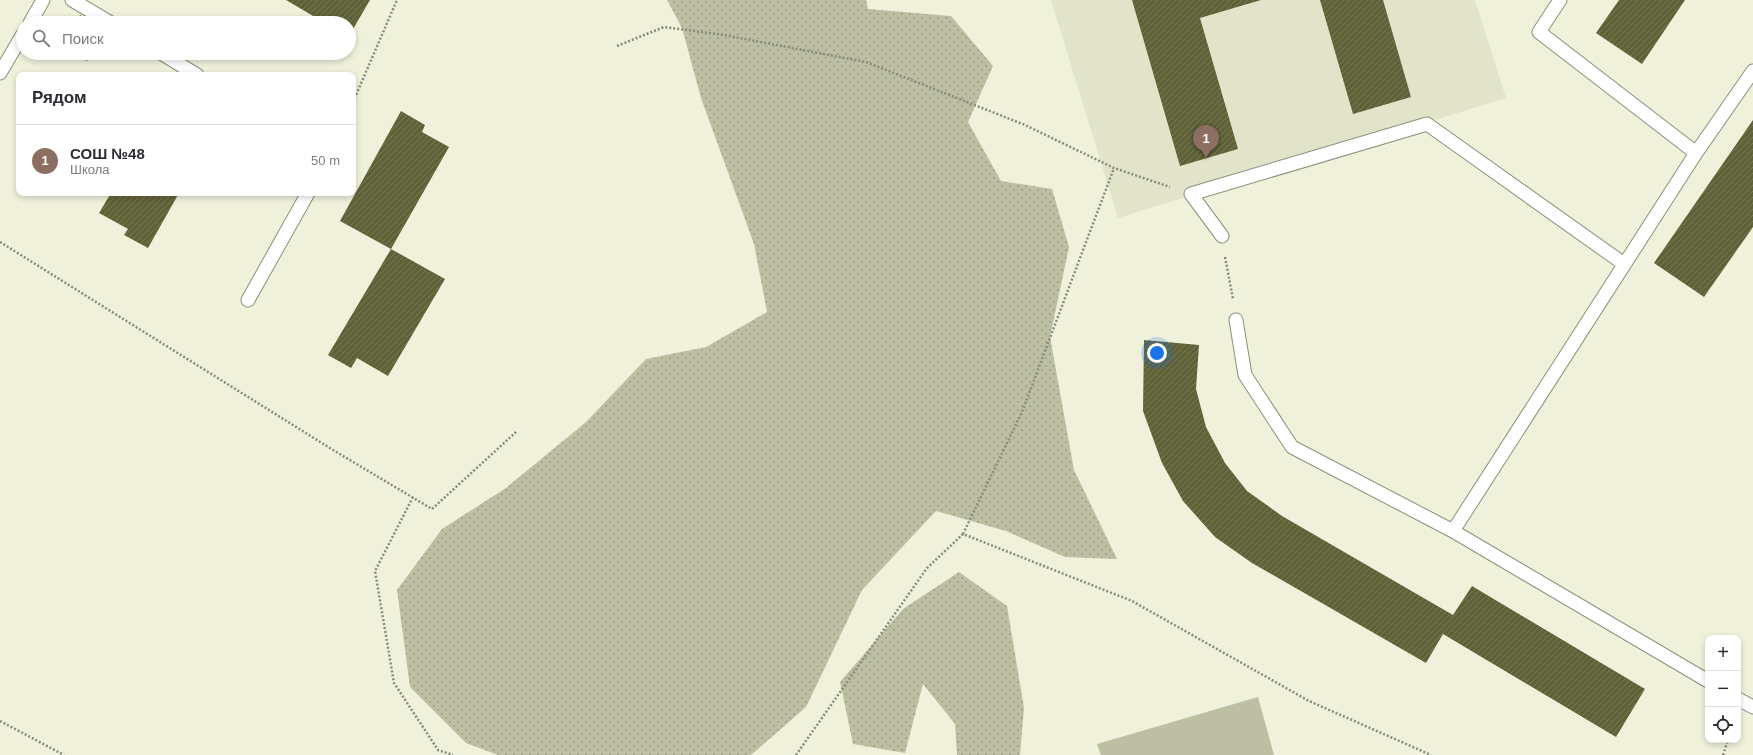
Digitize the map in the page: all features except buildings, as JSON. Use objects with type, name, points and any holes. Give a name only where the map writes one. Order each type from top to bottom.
[{"type":"lane","points":[[34,16],[43,0]]},
{"type":"lane","points":[[72,0],[98,16]]},
{"type":"lane","points":[[1560,0],[1539,32],[1696,153]]},
{"type":"lane","points":[[0,73],[16,46]]},
{"type":"lane","points":[[172,60],[192,72]]},
{"type":"lane","points":[[1454,531],[1696,153],[1753,71]]},
{"type":"lane","points":[[1222,236],[1191,194],[1427,124],[1624,264]]},
{"type":"lane","points":[[248,300],[306,196]]},
{"type":"lane","points":[[1236,320],[1245,375],[1292,447],[1454,531],[1705,679]]},
{"type":"lane","points":[[1741,701],[1753,707]]},
{"type":"path","points":[[356,95],[397,0]]},
{"type":"path","points":[[617,46],[664,27],[724,35],[866,62],[1025,125],[1114,168],[1191,194]]},
{"type":"path","points":[[796,755],[927,568],[963,534],[1022,412],[1114,168]]},
{"type":"path","points":[[1222,236],[1236,320]]},
{"type":"path","points":[[0,242],[326,445],[432,509],[516,432]]},
{"type":"path","points":[[414,497],[375,571],[394,683],[438,750],[453,755]]},
{"type":"path","points":[[963,534],[1132,601],[1309,701],[1431,755]]},
{"type":"path","points":[[0,721],[64,755]]},
{"type":"path","points":[[1723,755],[1727,743]]},
{"type":"shaded area","points":[[667,0],[866,0],[868,9],[951,16],[993,66],[968,122],[1001,181],[1052,189],[1069,247],[1050,337],[1074,470],[1117,559],[1065,557],[1006,531],[936,511],[862,590],[806,707],[751,755],[498,755],[466,743],[410,687],[397,590],[442,529],[506,488],[586,422],[646,359],[706,347],[767,312],[754,244],[701,98],[682,28]]},
{"type":"shaded area","points":[[1051,0],[1475,0],[1506,98],[1118,218]]},
{"type":"shaded area","points":[[959,572],[1007,606],[1024,708],[1020,755],[957,755],[955,724],[923,684],[905,753],[853,744],[840,682],[903,609]]},
{"type":"shaded area","points":[[1258,697],[1274,755],[1101,755],[1097,744]]},
{"type":"place","name":"СОШ №48","points":[[1206,158]]}]
